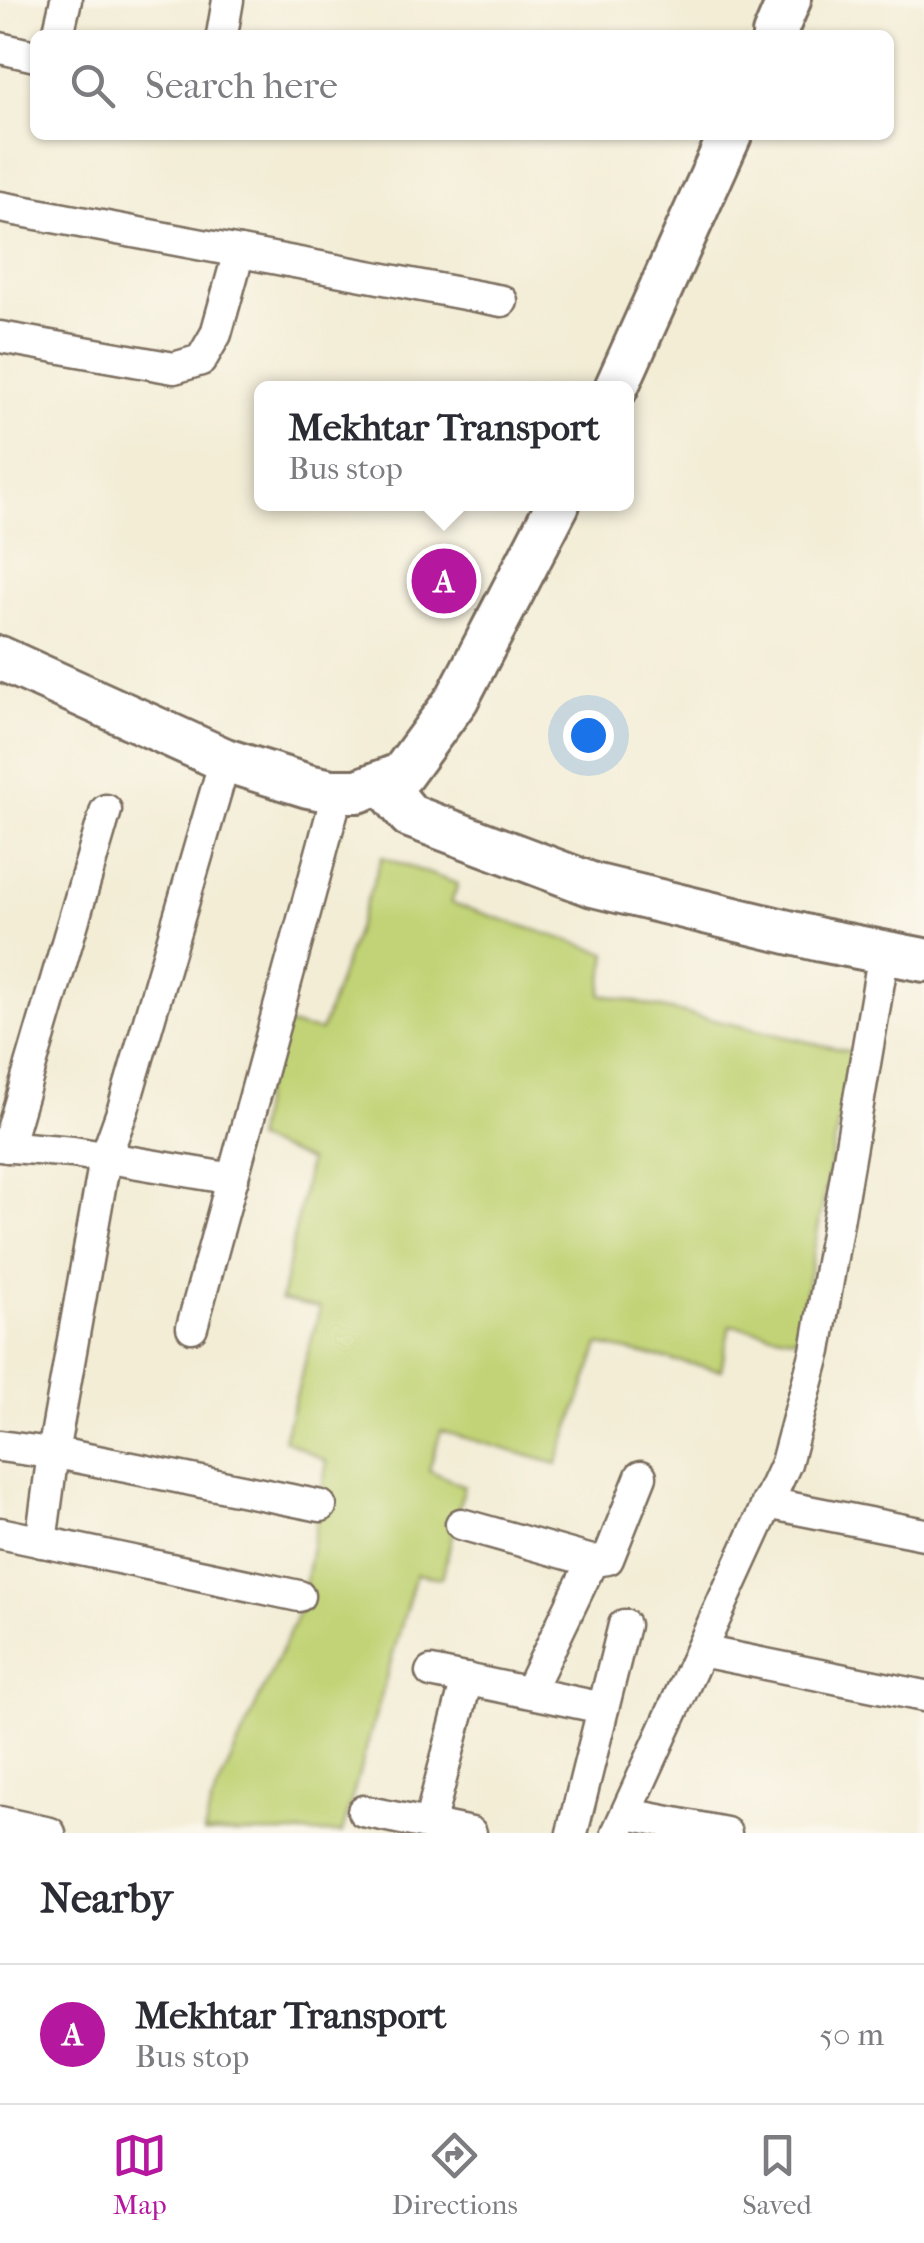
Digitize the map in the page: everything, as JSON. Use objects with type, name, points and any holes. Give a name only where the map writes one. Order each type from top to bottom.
[{"type":"main road","points":[[776,30],[789,0]]},
{"type":"main road","points":[[619,381],[728,140]]},
{"type":"main road","points":[[0,658],[225,760],[308,786],[358,790],[402,774],[457,699],[554,511]]},
{"type":"main road","points":[[383,783],[410,816],[593,885],[904,956]]},
{"type":"street","points":[[59,30],[66,0]]},
{"type":"street","points":[[223,30],[228,0]]},
{"type":"street","points":[[0,48],[30,55]]},
{"type":"street","points":[[0,207],[502,301]]},
{"type":"street","points":[[0,337],[174,368],[200,360],[216,334],[240,252]]},
{"type":"street","points":[[41,1542],[52,1453],[105,1158],[225,760]]},
{"type":"street","points":[[192,1327],[338,791]]},
{"type":"street","points":[[106,810],[3,1146],[73,1152],[232,1179]]},
{"type":"street","points":[[726,1833],[622,1824],[786,1463],[816,1351],[904,956]]},
{"type":"street","points":[[0,1446],[322,1506]]},
{"type":"street","points":[[461,1524],[592,1561],[608,1559],[642,1476]]},
{"type":"street","points":[[767,1504],[924,1534]]},
{"type":"street","points":[[0,1533],[299,1596]]},
{"type":"street","points":[[529,1692],[592,1561]]},
{"type":"street","points":[[572,1833],[624,1625]]},
{"type":"street","points":[[701,1650],[924,1696]]},
{"type":"street","points":[[431,1672],[603,1708]]},
{"type":"street","points":[[430,1824],[467,1680]]},
{"type":"street","points":[[364,1811],[471,1833]]},
{"type":"street","points":[[0,1822],[50,1833]]},
{"type":"green space","points":[[382,857],[458,884],[451,903],[607,953],[601,994],[852,1052],[797,1338],[730,1325],[721,1370],[599,1345],[557,1464],[441,1431],[429,1470],[464,1486],[442,1578],[416,1574],[342,1833],[204,1833],[211,1804],[301,1607],[327,1462],[284,1439],[320,1308],[281,1300],[309,1161],[255,1140],[275,1023],[321,1031]]},
{"type":"place","name":"Mekhtar Transport","points":[[444,581]]}]
